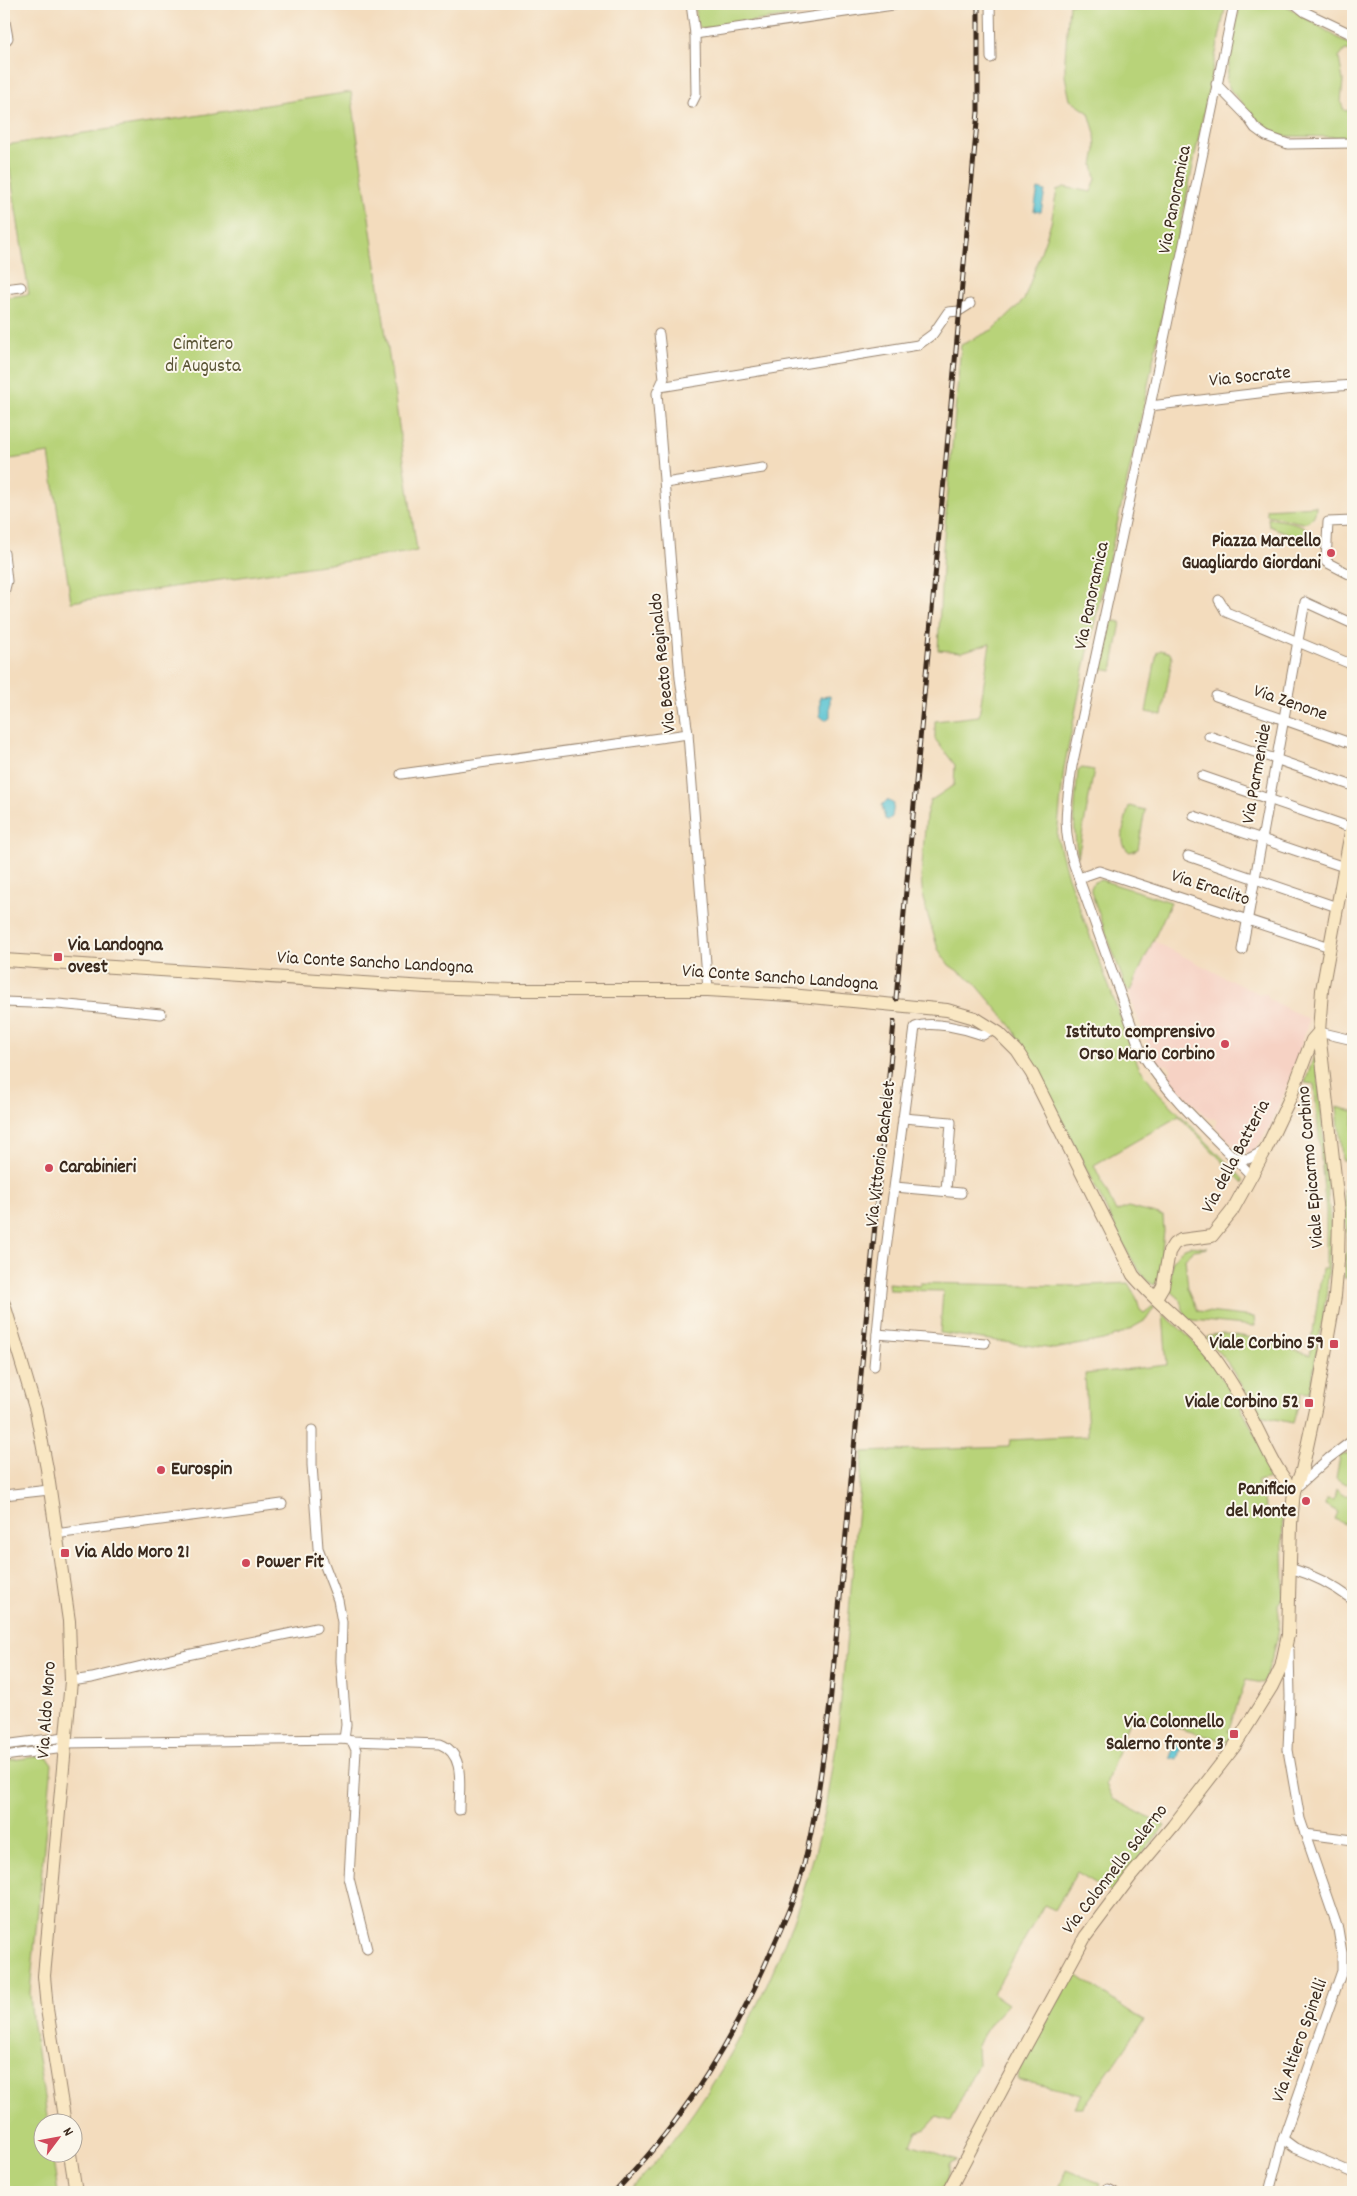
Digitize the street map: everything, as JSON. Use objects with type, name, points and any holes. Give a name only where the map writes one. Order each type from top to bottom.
[{"type":"main road","name":"Viale Epicarmo Corbino","points":[[1290,1568],[1294,1491],[1307,1472],[1316,1405],[1335,1296],[1338,1261],[1339,1213],[1319,1032],[1322,990],[1353,824]]},
{"type":"main road","name":"Via Conte Sancho Landogna","points":[[4,960],[426,987],[515,990],[708,990],[790,995],[947,1010],[975,1018],[992,1029],[1017,1051],[1032,1074],[1133,1275],[1187,1327],[1216,1360],[1244,1404],[1279,1473],[1294,1491]]},
{"type":"main road","name":"Via della Batteria","points":[[1156,1298],[1163,1286],[1168,1252],[1174,1244],[1181,1240],[1212,1236],[1232,1211],[1290,1098],[1312,1040],[1319,1032]]},
{"type":"main road","name":"Via Aldo Moro","points":[[4,1304],[36,1411],[68,1621],[71,1680],[44,1976],[47,2009],[63,2114]]},
{"type":"main road","name":"Via Colonnello Salerno","points":[[948,2192],[1085,1937],[1234,1747],[1272,1686],[1281,1667],[1288,1634],[1290,1568]]},
{"type":"main road","points":[[72,2164],[76,2192]]},
{"type":"street","points":[[691,4],[695,34],[696,95],[692,103]]},
{"type":"street","points":[[695,34],[900,4]]},
{"type":"street","points":[[990,4],[991,58]]},
{"type":"street","name":"Via Panoramica","points":[[1234,4],[1072,766],[1065,826],[1067,845],[1141,1052],[1162,1083],[1251,1175]]},
{"type":"street","points":[[1295,4],[1306,12],[1353,35]]},
{"type":"street","points":[[4,16],[8,38],[4,43]]},
{"type":"street","points":[[1216,84],[1246,115],[1255,128],[1277,141],[1288,144],[1353,143]]},
{"type":"street","points":[[4,289],[21,286]]},
{"type":"street","points":[[660,387],[918,344],[932,334],[948,312],[959,311],[970,304]]},
{"type":"street","name":"Via Beato Reginaldo","points":[[659,334],[664,378],[657,393],[680,678],[688,734],[708,990]]},
{"type":"street","name":"Via Socrate","points":[[1150,406],[1284,390],[1353,385]]},
{"type":"street","points":[[665,483],[763,468]]},
{"type":"street","points":[[1353,521],[1328,522],[1326,562],[1353,576]]},
{"type":"street","points":[[4,552],[7,581],[4,592]]},
{"type":"street","points":[[1219,600],[1226,612],[1353,665]]},
{"type":"street","name":"Via Parmenide","points":[[1242,950],[1304,602],[1353,624]]},
{"type":"street","name":"Via Zenone","points":[[1216,696],[1353,744]]},
{"type":"street","points":[[400,774],[688,734]]},
{"type":"street","points":[[1209,736],[1353,786]]},
{"type":"street","points":[[1202,776],[1270,800],[1353,824]]},
{"type":"street","points":[[1194,816],[1344,867]]},
{"type":"street","points":[[1188,856],[1337,907]]},
{"type":"street","name":"Via Eraclito","points":[[1079,878],[1098,871],[1330,947]]},
{"type":"street","points":[[4,1002],[58,1004],[160,1014]]},
{"type":"street","name":"Via Vittorio Bachelet","points":[[874,1366],[882,1280],[915,1027],[921,1024],[958,1028],[983,1035],[992,1029]]},
{"type":"street","points":[[1319,1032],[1353,1040]]},
{"type":"street","points":[[903,1118],[951,1122],[946,1191]]},
{"type":"street","points":[[1231,1156],[1248,1159],[1264,1151]]},
{"type":"street","points":[[895,1186],[961,1193]]},
{"type":"street","points":[[877,1334],[985,1343]]},
{"type":"street","points":[[312,1430],[312,1475],[318,1548],[338,1600],[342,1622],[341,1661],[346,1725],[348,1740],[356,1750],[349,1878],[367,1949]]},
{"type":"street","points":[[1307,1472],[1353,1440]]},
{"type":"street","points":[[4,1495],[49,1490]]},
{"type":"street","points":[[55,1534],[282,1504]]},
{"type":"street","points":[[1290,1568],[1310,1574],[1353,1600]]},
{"type":"street","points":[[71,1680],[92,1678],[187,1655],[316,1628]]},
{"type":"street","name":"Via Altiero Spinelli","points":[[1269,2192],[1283,2139],[1342,1971],[1342,1953],[1338,1929],[1300,1819],[1288,1750],[1290,1687],[1288,1634]]},
{"type":"street","points":[[1272,1686],[1290,1687]]},
{"type":"street","points":[[4,1745],[64,1742],[348,1740],[440,1744],[448,1747],[459,1764],[459,1810]]},
{"type":"street","points":[[4,1756],[64,1742]]},
{"type":"street","points":[[1305,1834],[1353,1840]]},
{"type":"street","points":[[1283,2139],[1295,2148],[1353,2173]]},
{"type":"street","points":[[1103,2192],[1108,2189],[1114,2192]]},
{"type":"shaded area","name":"Istituto comprensivo Orso Mario Corbino","points":[[1154,941],[1230,980],[1260,994],[1267,994],[1269,999],[1309,1020],[1289,1082],[1270,1126],[1255,1150],[1249,1153],[1240,1151],[1235,1147],[1216,1127],[1216,1119],[1207,1118],[1166,1076],[1172,1070],[1168,1065],[1156,1063],[1150,1050],[1130,998],[1130,990]]},
{"type":"green space","points":[[695,4],[871,4],[702,29],[697,24]]},
{"type":"green space","points":[[1069,4],[1226,4],[1140,424],[1084,669],[1064,768],[1057,836],[1067,874],[1139,1067],[1158,1092],[1243,1179],[1243,1183],[1179,1116],[1094,1165],[1116,1212],[1128,1207],[1163,1216],[1164,1231],[1159,1279],[1154,1285],[1146,1280],[1130,1257],[1048,1092],[1012,1027],[974,982],[949,965],[938,949],[923,899],[921,877],[926,816],[930,801],[954,785],[955,765],[935,739],[935,721],[979,716],[990,643],[962,652],[938,650],[943,548],[961,345],[994,329],[1024,300],[1051,223],[1057,190],[1064,187],[1091,192],[1096,179],[1093,165],[1096,150],[1095,133],[1089,113],[1070,100],[1065,76]]},
{"type":"green space","points":[[1240,4],[1283,4],[1353,47],[1353,51],[1345,50],[1339,58],[1343,80],[1341,103],[1344,110],[1353,112],[1353,137],[1280,136],[1263,125],[1231,91],[1226,81]]},
{"type":"green space","name":"Cimitero di Augusta","points":[[351,92],[417,551],[71,602],[49,453],[4,460],[4,298],[29,294],[6,145]]},
{"type":"green space","points":[[1316,506],[1313,517],[1303,523],[1267,515],[1266,509]]},
{"type":"green space","points":[[1268,518],[1303,526],[1311,535],[1311,542],[1269,526]]},
{"type":"green space","points":[[1111,622],[1121,622],[1112,671],[1102,669],[1101,666]]},
{"type":"green space","points":[[1161,650],[1170,653],[1172,658],[1162,715],[1146,712],[1157,652]]},
{"type":"green space","points":[[1082,768],[1094,770],[1078,857],[1075,814],[1078,771]]},
{"type":"green space","points":[[1129,806],[1145,810],[1138,849],[1130,852],[1126,849],[1123,838],[1124,824]]},
{"type":"green space","points":[[1101,880],[1171,902],[1130,991],[1126,988],[1091,892],[1094,882]]},
{"type":"green space","points":[[1316,1050],[1331,1233],[1327,1290],[1310,1393],[1302,1392],[1293,1423],[1260,1416],[1227,1362],[1206,1338],[1227,1334],[1241,1336],[1310,1355],[1322,1268],[1326,1268],[1326,1212],[1314,1084],[1305,1083]]},
{"type":"green space","points":[[1337,1107],[1353,1111],[1353,1161],[1342,1160]]},
{"type":"green space","points":[[1344,1189],[1353,1190],[1353,1249],[1347,1278],[1344,1278],[1347,1244]]},
{"type":"green space","points":[[1190,1246],[1208,1248],[1194,1250],[1185,1258],[1188,1288],[1198,1311],[1254,1317],[1255,1326],[1192,1320],[1186,1317],[1179,1298],[1170,1288],[1172,1262],[1182,1249]]},
{"type":"green space","points":[[888,1283],[920,1286],[920,1283],[1073,1286],[1128,1283],[1137,1299],[1140,1310],[1144,1313],[1153,1306],[1154,1308],[1146,1320],[1121,1334],[1103,1340],[1054,1349],[940,1333],[943,1291],[889,1290]]},
{"type":"green space","points":[[1163,1314],[1187,1335],[1206,1356],[1240,1406],[1260,1443],[1275,1477],[1257,1481],[1267,1511],[1282,1511],[1284,1585],[1283,1598],[1278,1604],[1279,1623],[1277,1640],[1263,1683],[1246,1680],[1228,1731],[1231,1733],[1228,1742],[1131,1715],[1106,1784],[1113,1799],[1164,1826],[1112,1893],[1077,1872],[1055,1910],[1044,1905],[993,1994],[1008,2004],[993,2020],[983,2035],[977,2048],[978,2064],[950,2121],[937,2117],[926,2129],[917,2132],[911,2144],[957,2160],[950,2163],[950,2171],[941,2192],[629,2192],[663,2153],[694,2112],[748,2023],[771,1976],[807,1879],[826,1809],[836,1748],[863,1452],[1009,1447],[1010,1440],[1088,1436],[1085,1374],[1167,1365]]},
{"type":"green space","points":[[1353,1450],[1353,1482],[1345,1484],[1336,1478],[1340,1457],[1338,1456],[1350,1453]]},
{"type":"green space","points":[[1336,1489],[1343,1495],[1353,1494],[1353,1515],[1348,1523],[1345,1522],[1344,1524],[1335,1519],[1338,1512],[1325,1505],[1326,1499],[1334,1500]]},
{"type":"green space","points":[[41,1756],[49,1759],[52,1764],[30,1992],[32,2019],[47,2114],[32,2114],[32,2164],[54,2164],[58,2192],[4,2192],[4,1761]]},
{"type":"green space","points":[[1073,1973],[1144,2021],[1083,2108],[1075,2108],[1082,2094],[1018,2080],[1019,2070]]},
{"type":"green space","points":[[1066,2170],[1100,2183],[1097,2192],[1058,2192]]},
{"type":"water","points":[[1038,189],[1045,191],[1041,212],[1034,211]]},
{"type":"water","points":[[830,696],[830,717],[825,720],[820,716],[820,697]]},
{"type":"water","points":[[887,800],[894,804],[892,817],[888,820],[885,819],[882,805]]},
{"type":"water","points":[[1174,1744],[1181,1746],[1177,1760],[1170,1758]]},
{"type":"railway","points":[[896,999],[978,112],[978,4]]},
{"type":"railway","points":[[615,2192],[648,2156],[671,2127],[718,2057],[762,1971],[790,1908],[809,1844],[830,1704],[894,1022]]},
{"type":"place","name":"Piazza Marcello Guagliardo Giordani","points":[[1331,553]]},
{"type":"place","name":"Via Landogna ovest","points":[[58,957]]},
{"type":"place","name":"Istituto comprensivo Orso Mario Corbino","points":[[1225,1044]]},
{"type":"place","name":"Carabinieri","points":[[49,1168]]},
{"type":"place","name":"Viale Corbino 59","points":[[1334,1344]]},
{"type":"place","name":"Viale Corbino 52","points":[[1309,1403]]},
{"type":"place","name":"Eurospin","points":[[161,1470]]},
{"type":"place","name":"Panificio del Monte","points":[[1306,1501]]},
{"type":"place","name":"Via Aldo Moro 21","points":[[65,1553]]},
{"type":"place","name":"Power Fit","points":[[246,1563]]},
{"type":"place","name":"Via Colonnello Salerno fronte 3","points":[[1234,1734]]}]
